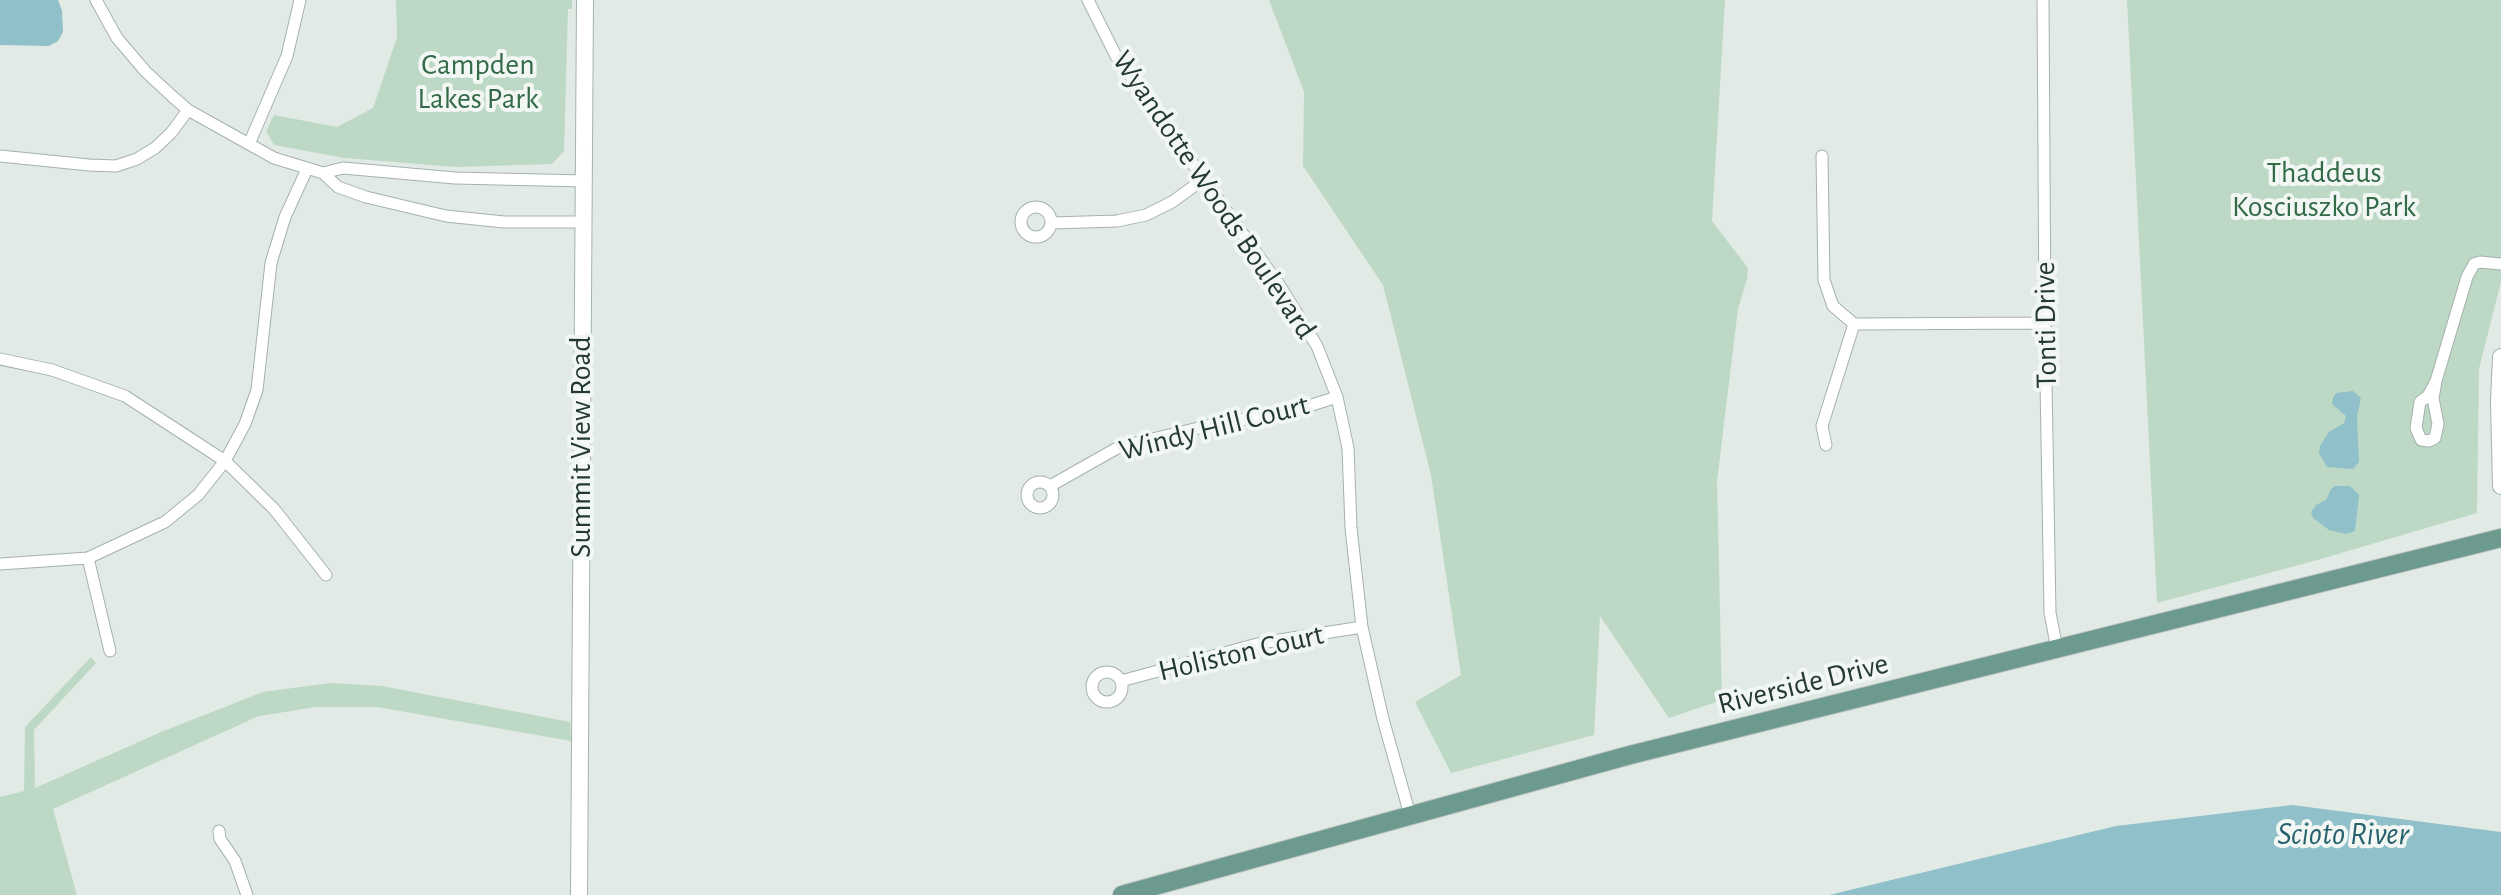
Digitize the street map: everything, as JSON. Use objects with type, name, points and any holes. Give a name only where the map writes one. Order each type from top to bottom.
[{"type":"main road","name":"Riverside Drive","points":[[1122,895],[1630,755],[2501,538]]},
{"type":"street","points":[[96,0],[117,38],[146,72],[188,110],[274,158],[323,173],[343,168],[455,178],[584,181]]},
{"type":"street","points":[[249,144],[287,56],[300,0]]},
{"type":"street","name":"Summit View Road","points":[[579,895],[585,0]]},
{"type":"street","name":"Wyandotte Woods Boulevard","points":[[1088,0],[1116,56],[1280,286],[1317,346],[1337,397],[1348,448],[1351,528],[1362,627],[1383,719],[1410,815]]},
{"type":"street","name":"Tonti Drive","points":[[2043,0],[2050,613],[2057,649]]},
{"type":"street","points":[[0,156],[116,166],[137,159],[155,148],[188,110]]},
{"type":"street","points":[[1822,156],[1824,280],[1833,306],[1854,324],[2045,323]]},
{"type":"street","points":[[0,564],[88,558],[165,522],[198,495],[225,461],[245,424],[257,390],[271,263],[285,217],[307,169]]},
{"type":"street","points":[[323,173],[338,187],[366,197],[446,216],[504,222],[583,222]]},
{"type":"street","points":[[1052,223],[1117,221],[1146,215],[1172,202],[1204,179]]},
{"type":"street","points":[[2436,381],[2453,318],[2471,269],[2480,262],[2501,264]]},
{"type":"street","points":[[1826,445],[1822,426],[1854,324]]},
{"type":"street","points":[[2501,357],[2501,486]]},
{"type":"street","points":[[0,359],[52,370],[129,397],[225,461],[274,509],[326,575]]},
{"type":"street","name":"Windy Hill Court","points":[[1050,486],[1119,447],[1211,425],[1296,410],[1337,397]]},
{"type":"street","points":[[88,558],[110,651]]},
{"type":"street","name":"Holiston Court","points":[[1121,681],[1261,643],[1362,627]]},
{"type":"street","points":[[219,831],[220,839],[235,861],[247,895]]},
{"type":"green space","name":"Campden Lakes Park","points":[[396,0],[572,0],[572,9],[568,9],[564,151],[552,164],[456,167],[344,158],[274,145],[266,131],[274,115],[337,127],[373,108],[397,37]]},
{"type":"green space","points":[[1269,0],[1725,0],[1712,221],[1748,268],[1738,309],[1717,481],[1722,700],[1669,718],[1600,616],[1594,735],[1451,773],[1415,702],[1461,675],[1431,475],[1383,285],[1303,166],[1304,92]]},
{"type":"green space","name":"Thaddeus Kosciuszko Park","points":[[2127,0],[2501,0],[2501,282],[2479,369],[2477,513],[2157,603]]},
{"type":"green space","points":[[91,657],[96,663],[34,730],[35,788],[161,732],[263,692],[330,683],[382,686],[570,722],[571,741],[377,707],[316,707],[259,716],[53,809],[77,895],[0,895],[0,797],[24,791],[25,727]]},
{"type":"water","points":[[0,0],[58,0],[63,32],[58,41],[49,46],[0,45]]},
{"type":"water","points":[[2353,391],[2361,398],[2357,416],[2359,462],[2353,469],[2327,467],[2319,453],[2320,446],[2329,432],[2344,423],[2346,416],[2332,404],[2333,398],[2336,393]]},
{"type":"water","points":[[2335,486],[2350,486],[2359,495],[2355,531],[2346,534],[2329,530],[2313,518],[2311,512],[2326,500]]},
{"type":"water","name":"Scioto River","points":[[2292,805],[2501,832],[2501,895],[1829,895],[2116,826]]}]
